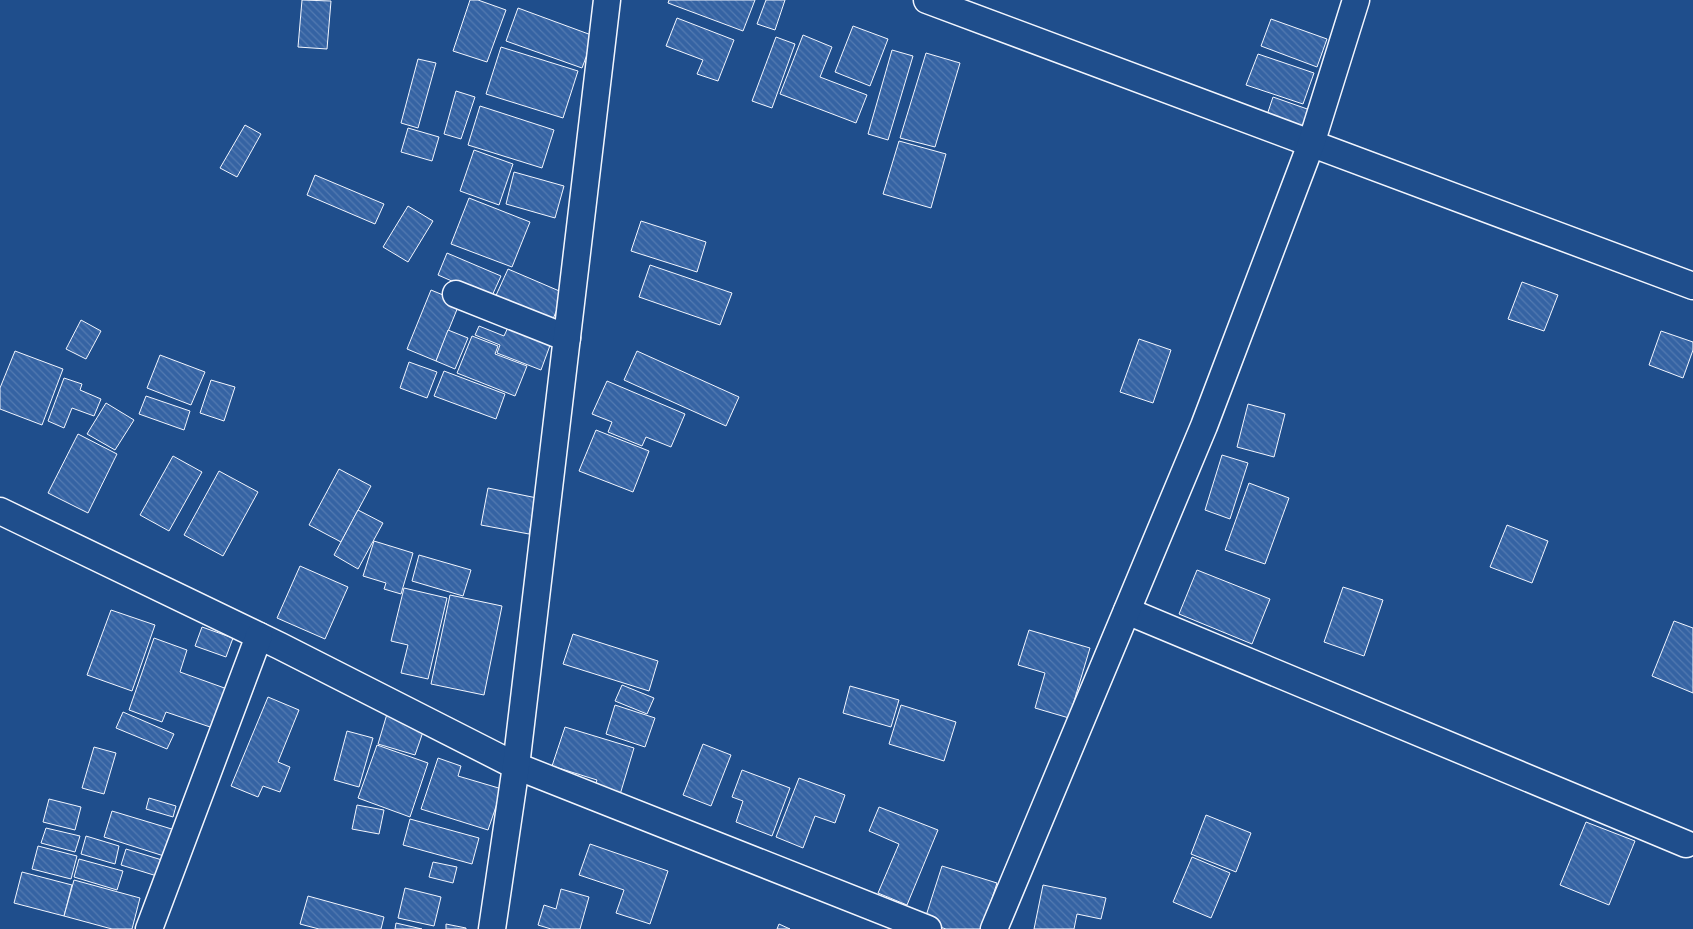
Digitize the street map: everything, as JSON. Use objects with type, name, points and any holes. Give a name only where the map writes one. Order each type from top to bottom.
[{"type":"street","points":[[492,929],[516,766],[607,0]]},
{"type":"street","points":[[928,0],[1693,286]]},
{"type":"street","points":[[994,929],[1204,426],[1311,144],[1356,0]]},
{"type":"street","points":[[456,294],[567,338]]},
{"type":"street","points":[[0,510],[259,636],[516,766],[928,929]]},
{"type":"street","points":[[1127,610],[1686,844]]},
{"type":"street","points":[[149,929],[259,636]]},
{"type":"building","points":[[302,0],[331,1],[327,49],[298,47]]},
{"type":"building","points":[[470,0],[478,0],[506,10],[487,62],[453,51]]},
{"type":"building","points":[[669,0],[755,0],[743,31],[668,3]]},
{"type":"building","points":[[766,0],[785,0],[775,30],[757,24]]},
{"type":"building","points":[[518,8],[594,36],[582,68],[506,41]]},
{"type":"building","points":[[677,18],[734,40],[718,81],[697,74],[703,60],[666,46]]},
{"type":"building","points":[[1271,19],[1327,39],[1317,67],[1261,46]]},
{"type":"building","points":[[853,26],[888,39],[870,86],[835,72]]},
{"type":"building","points":[[803,35],[832,47],[820,77],[867,95],[856,123],[780,94]]},
{"type":"building","points":[[776,37],[795,44],[772,108],[752,101]]},
{"type":"building","points":[[501,47],[578,71],[563,118],[486,94]]},
{"type":"building","points":[[892,50],[913,56],[888,140],[868,134]]},
{"type":"building","points":[[926,53],[960,63],[935,147],[900,138]]},
{"type":"building","points":[[1258,54],[1314,73],[1303,104],[1246,85]]},
{"type":"building","points":[[418,59],[436,63],[418,128],[401,123]]},
{"type":"building","points":[[456,91],[475,97],[461,139],[444,134]]},
{"type":"building","points":[[1273,97],[1313,111],[1306,129],[1267,115]]},
{"type":"building","points":[[480,106],[554,130],[542,168],[468,145]]},
{"type":"building","points":[[245,125],[261,134],[237,177],[220,168]]},
{"type":"building","points":[[408,128],[439,137],[432,161],[401,152]]},
{"type":"building","points":[[899,141],[946,154],[931,208],[883,194]]},
{"type":"building","points":[[474,150],[513,164],[499,205],[460,191]]},
{"type":"building","points":[[514,172],[564,186],[555,218],[506,204]]},
{"type":"building","points":[[315,175],[384,204],[375,224],[307,195]]},
{"type":"building","points":[[469,198],[530,222],[512,267],[451,244]]},
{"type":"building","points":[[408,206],[433,221],[408,262],[383,247]]},
{"type":"building","points":[[641,221],[706,242],[697,272],[631,251]]},
{"type":"building","points":[[447,253],[501,276],[491,298],[438,275]]},
{"type":"building","points":[[650,265],[732,293],[720,325],[639,297]]},
{"type":"building","points":[[508,269],[564,293],[550,326],[493,302]]},
{"type":"building","points":[[1522,282],[1558,295],[1544,331],[1508,319]]},
{"type":"building","points":[[431,290],[460,302],[436,361],[407,349]]},
{"type":"building","points":[[81,320],[101,331],[86,359],[66,349]]},
{"type":"building","points":[[510,323],[552,340],[541,370],[497,353],[500,345],[475,335],[479,326],[504,336]]},
{"type":"building","points":[[448,330],[468,338],[455,369],[436,361]]},
{"type":"building","points":[[1661,331],[1693,342],[1693,350],[1683,378],[1649,365]]},
{"type":"building","points":[[472,336],[498,346],[495,354],[527,366],[515,396],[457,373]]},
{"type":"building","points":[[1139,339],[1171,350],[1153,403],[1120,392]]},
{"type":"building","points":[[15,351],[63,369],[42,425],[0,409],[0,388]]},
{"type":"building","points":[[637,351],[739,397],[726,426],[624,380]]},
{"type":"building","points":[[160,355],[205,372],[191,405],[147,388]]},
{"type":"building","points":[[409,362],[437,372],[427,398],[400,388]]},
{"type":"building","points":[[444,371],[505,394],[496,419],[434,396]]},
{"type":"building","points":[[64,378],[82,384],[80,390],[101,399],[94,416],[72,408],[64,428],[48,421]]},
{"type":"building","points":[[211,380],[235,387],[224,421],[200,413]]},
{"type":"building","points":[[607,381],[685,414],[671,447],[646,437],[642,446],[608,432],[612,422],[592,414]]},
{"type":"building","points":[[146,396],[190,411],[184,430],[139,414]]},
{"type":"building","points":[[106,403],[134,420],[115,450],[87,434]]},
{"type":"building","points":[[1248,404],[1285,414],[1274,457],[1237,447]]},
{"type":"building","points":[[596,430],[649,451],[633,492],[579,471]]},
{"type":"building","points":[[78,434],[117,454],[88,513],[48,493]]},
{"type":"building","points":[[1222,455],[1248,463],[1230,519],[1205,510]]},
{"type":"building","points":[[173,456],[202,472],[169,531],[140,515]]},
{"type":"building","points":[[339,469],[371,486],[341,542],[309,525]]},
{"type":"building","points":[[219,471],[258,492],[223,556],[184,535]]},
{"type":"building","points":[[1249,483],[1289,498],[1265,564],[1225,550]]},
{"type":"building","points":[[488,488],[537,498],[529,534],[481,525]]},
{"type":"building","points":[[358,510],[383,523],[358,569],[334,555]]},
{"type":"building","points":[[1507,525],[1548,541],[1532,583],[1490,567]]},
{"type":"building","points":[[374,541],[413,553],[401,594],[384,589],[386,583],[363,576]]},
{"type":"building","points":[[419,555],[471,570],[463,596],[412,581]]},
{"type":"building","points":[[300,566],[348,587],[325,639],[277,618]]},
{"type":"building","points":[[1197,570],[1270,599],[1252,644],[1179,614]]},
{"type":"building","points":[[1343,587],[1383,600],[1364,656],[1324,642]]},
{"type":"building","points":[[404,588],[447,598],[428,679],[401,673],[408,645],[391,641]]},
{"type":"building","points":[[450,595],[502,606],[484,695],[431,684]]},
{"type":"building","points":[[111,610],[155,625],[132,691],[87,675]]},
{"type":"building","points":[[1674,621],[1693,628],[1693,693],[1652,676]]},
{"type":"building","points":[[202,627],[233,638],[226,657],[195,646]]},
{"type":"building","points":[[1029,630],[1090,648],[1069,718],[1035,708],[1045,673],[1018,665]]},
{"type":"building","points":[[573,634],[658,661],[649,691],[563,664]]},
{"type":"building","points":[[154,638],[187,650],[180,672],[230,690],[216,729],[166,712],[162,722],[129,710]]},
{"type":"building","points":[[622,685],[654,698],[647,714],[615,701]]},
{"type":"building","points":[[850,686],[899,700],[891,727],[843,713]]},
{"type":"building","points":[[268,697],[299,710],[278,762],[290,767],[280,792],[263,786],[258,797],[231,786]]},
{"type":"building","points":[[615,705],[655,718],[645,747],[606,734]]},
{"type":"building","points":[[901,705],[956,722],[944,761],[889,744]]},
{"type":"building","points":[[123,712],[174,734],[167,749],[116,728]]},
{"type":"building","points":[[387,714],[425,726],[415,755],[378,744]]},
{"type":"building","points":[[565,727],[634,748],[619,798],[593,790],[597,780],[552,766]]},
{"type":"building","points":[[347,731],[373,738],[359,787],[334,780]]},
{"type":"building","points":[[703,744],[731,755],[711,806],[683,795]]},
{"type":"building","points":[[377,745],[428,763],[410,817],[358,798]]},
{"type":"building","points":[[94,747],[116,753],[104,794],[82,788]]},
{"type":"building","points":[[438,758],[461,766],[458,776],[502,789],[488,830],[421,809]]},
{"type":"building","points":[[742,770],[790,788],[772,836],[736,822],[743,801],[732,797]]},
{"type":"building","points":[[799,778],[845,795],[835,823],[815,816],[803,848],[776,837]]},
{"type":"building","points":[[149,798],[176,806],[173,817],[146,809]]},
{"type":"building","points":[[49,799],[81,807],[75,830],[43,822]]},
{"type":"building","points":[[357,805],[384,810],[379,834],[352,829]]},
{"type":"building","points":[[879,807],[938,830],[907,905],[878,893],[899,844],[869,831]]},
{"type":"building","points":[[112,811],[175,830],[167,857],[104,837]]},
{"type":"building","points":[[1206,815],[1251,833],[1236,872],[1191,854]]},
{"type":"building","points":[[410,819],[479,838],[472,864],[403,845]]},
{"type":"building","points":[[1586,822],[1635,841],[1609,905],[1560,885]]},
{"type":"building","points":[[46,828],[80,836],[75,852],[41,843]]},
{"type":"building","points":[[86,836],[119,846],[115,864],[81,854]]},
{"type":"building","points":[[590,844],[668,871],[650,924],[616,913],[624,890],[579,875]]},
{"type":"building","points":[[38,846],[77,856],[71,879],[32,869]]},
{"type":"building","points":[[126,849],[162,860],[157,876],[121,865]]},
{"type":"building","points":[[1192,857],[1230,873],[1211,918],[1173,902]]},
{"type":"building","points":[[79,859],[123,871],[117,890],[74,877]]},
{"type":"building","points":[[433,862],[457,867],[453,883],[429,877]]},
{"type":"building","points":[[942,866],[997,883],[982,929],[946,929],[924,922]]},
{"type":"building","points":[[22,872],[72,885],[64,916],[14,903]]},
{"type":"building","points":[[74,880],[140,898],[132,929],[112,929],[64,916]]},
{"type":"building","points":[[1043,885],[1106,898],[1101,919],[1077,914],[1074,929],[1034,929]]},
{"type":"building","points":[[405,888],[441,897],[434,926],[398,918]]},
{"type":"building","points":[[561,889],[589,897],[580,929],[551,929],[538,925],[544,905],[556,909]]},
{"type":"building","points":[[308,896],[384,917],[381,929],[319,929],[300,924]]},
{"type":"building","points":[[396,923],[422,929],[395,929]]},
{"type":"building","points":[[446,924],[466,928],[466,929],[446,929]]},
{"type":"building","points":[[779,924],[790,929],[777,929]]}]
